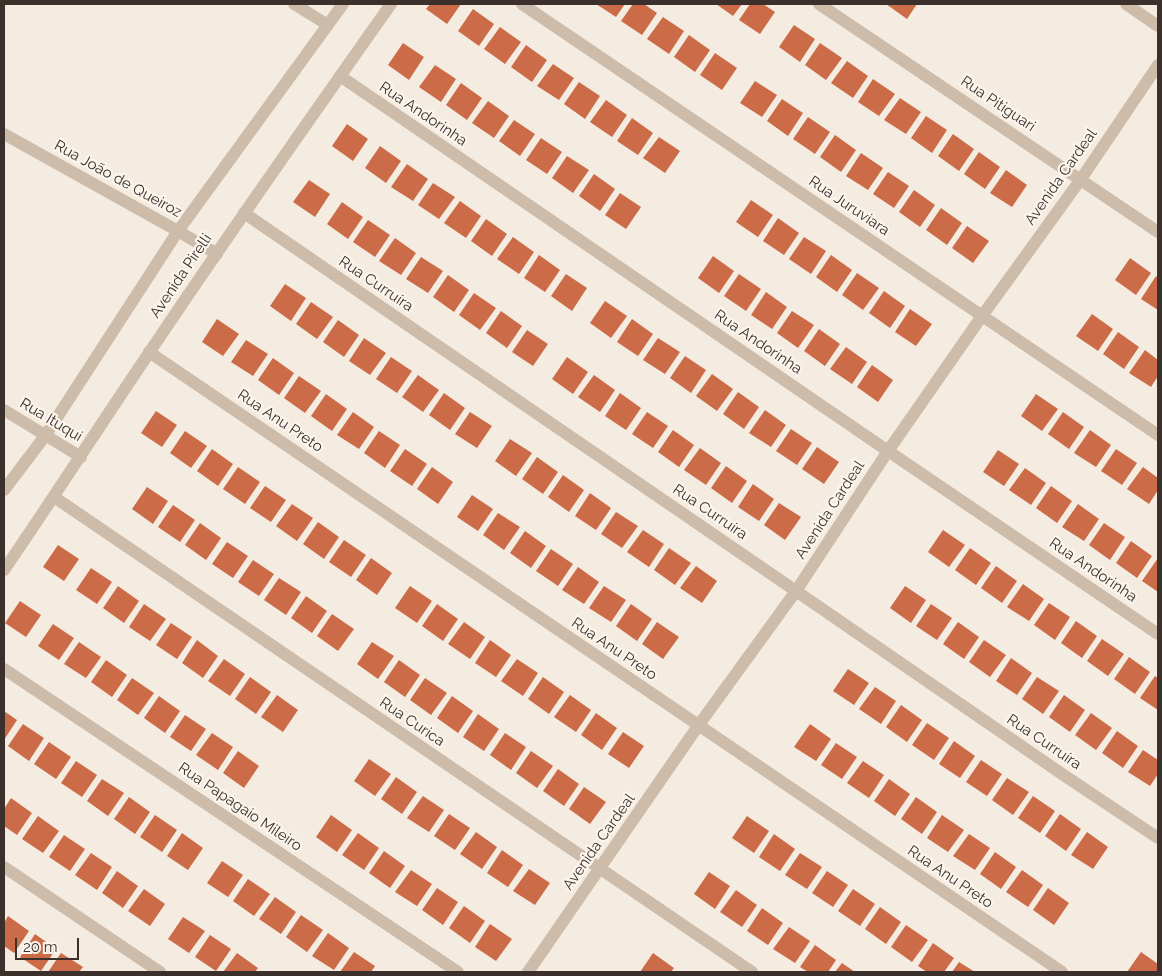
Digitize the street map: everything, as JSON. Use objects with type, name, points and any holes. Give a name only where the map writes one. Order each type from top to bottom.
[{"type":"street","points":[[294,4],[328,26]]},
{"type":"street","name":"Avenida Pirelli","points":[[4,490],[44,436],[178,231],[343,4]]},
{"type":"street","name":"Avenida Pirelli","points":[[4,570],[244,213],[391,4]]},
{"type":"street","name":"Rua Juruviara","points":[[522,4],[1158,435]]},
{"type":"street","name":"Rua Pitiguari","points":[[819,4],[1158,232]]},
{"type":"street","points":[[1126,4],[1158,26]]},
{"type":"street","name":"Avenida Cardeal","points":[[528,972],[698,726],[796,590],[888,451],[1081,179],[1158,65]]},
{"type":"street","name":"Rua Andorinha","points":[[340,76],[1158,634]]},
{"type":"street","name":"Rua João de Queiroz","points":[[4,134],[217,254]]},
{"type":"street","name":"Rua Curruíra","points":[[244,213],[1158,838]]},
{"type":"street","name":"Rua Anu Preto","points":[[149,352],[1062,972]]},
{"type":"street","name":"Rua Ituqui","points":[[4,410],[44,436],[81,456]]},
{"type":"street","name":"Rua Curica","points":[[54,497],[752,972]]},
{"type":"street","name":"Rua Papagaio Mileiro","points":[[4,669],[458,972]]},
{"type":"street","points":[[4,867],[160,972]]},
{"type":"building","points":[[430,4],[461,4],[447,24],[426,9]]},
{"type":"building","points":[[596,4],[625,4],[616,17]]},
{"type":"building","points":[[633,4],[644,4],[657,13],[642,35],[621,21]]},
{"type":"building","points":[[716,4],[742,4],[733,16]]},
{"type":"building","points":[[750,4],[763,4],[775,12],[760,34],[739,20]]},
{"type":"building","points":[[886,4],[917,4],[907,19]]},
{"type":"building","points":[[473,9],[494,24],[479,46],[458,31]]},
{"type":"building","points":[[663,17],[684,31],[669,54],[647,39]]},
{"type":"building","points":[[794,25],[815,39],[800,62],[779,47]]},
{"type":"building","points":[[500,27],[521,42],[505,64],[484,49]]},
{"type":"building","points":[[689,35],[710,50],[695,72],[674,57]]},
{"type":"building","points":[[403,43],[424,57],[409,80],[388,65]]},
{"type":"building","points":[[820,43],[842,58],[826,80],[805,65]]},
{"type":"building","points":[[526,45],[547,60],[532,82],[511,67]]},
{"type":"building","points":[[715,53],[737,68],[722,90],[700,75]]},
{"type":"building","points":[[847,61],[868,76],[853,98],[831,83]]},
{"type":"building","points":[[553,64],[574,78],[559,100],[537,86]]},
{"type":"building","points":[[435,65],[456,79],[441,102],[419,87]]},
{"type":"building","points":[[873,79],[895,94],[879,116],[858,102]]},
{"type":"building","points":[[755,81],[777,95],[762,117],[740,103]]},
{"type":"building","points":[[579,82],[600,96],[585,119],[564,104]]},
{"type":"building","points":[[461,83],[482,98],[467,120],[446,105]]},
{"type":"building","points":[[900,98],[921,112],[906,134],[884,120]]},
{"type":"building","points":[[782,99],[803,113],[788,136],[767,121]]},
{"type":"building","points":[[606,100],[627,115],[612,137],[590,122]]},
{"type":"building","points":[[488,101],[509,116],[494,138],[472,123]]},
{"type":"building","points":[[926,116],[947,130],[932,153],[911,138]]},
{"type":"building","points":[[808,117],[830,132],[815,154],[793,139]]},
{"type":"building","points":[[632,118],[653,133],[638,155],[617,141]]},
{"type":"building","points":[[514,120],[535,134],[520,156],[499,141]]},
{"type":"building","points":[[347,124],[368,139],[353,161],[332,146]]},
{"type":"building","points":[[953,134],[974,149],[959,171],[938,156]]},
{"type":"building","points":[[835,135],[856,150],[841,172],[820,157]]},
{"type":"building","points":[[659,137],[680,151],[665,173],[643,158]]},
{"type":"building","points":[[541,138],[562,152],[547,174],[526,160]]},
{"type":"building","points":[[380,146],[401,161],[386,183],[365,168]]},
{"type":"building","points":[[979,152],[1000,167],[985,189],[964,174]]},
{"type":"building","points":[[861,153],[883,168],[868,190],[846,176]]},
{"type":"building","points":[[567,156],[589,170],[573,193],[552,178]]},
{"type":"building","points":[[407,164],[428,179],[413,201],[391,187]]},
{"type":"building","points":[[1006,170],[1027,185],[1012,207],[990,193]]},
{"type":"building","points":[[888,172],[909,186],[894,208],[873,194]]},
{"type":"building","points":[[594,174],[615,189],[600,211],[579,196]]},
{"type":"building","points":[[309,180],[330,194],[315,217],[293,202]]},
{"type":"building","points":[[433,183],[455,197],[439,219],[418,205]]},
{"type":"building","points":[[914,190],[935,205],[920,227],[899,212]]},
{"type":"building","points":[[620,193],[641,207],[626,229],[605,215]]},
{"type":"building","points":[[751,200],[773,215],[758,237],[736,222]]},
{"type":"building","points":[[460,201],[481,216],[466,238],[444,223]]},
{"type":"building","points":[[342,202],[363,217],[348,239],[327,224]]},
{"type":"building","points":[[941,208],[962,223],[947,245],[926,230]]},
{"type":"building","points":[[778,218],[799,233],[784,255],[763,241]]},
{"type":"building","points":[[486,219],[507,234],[492,256],[471,241]]},
{"type":"building","points":[[368,220],[390,235],[375,257],[353,242]]},
{"type":"building","points":[[967,226],[989,241],[973,263],[952,248]]},
{"type":"building","points":[[513,237],[534,252],[519,274],[497,259]]},
{"type":"building","points":[[804,237],[826,251],[811,274],[789,259]]},
{"type":"building","points":[[395,238],[416,253],[401,275],[379,261]]},
{"type":"building","points":[[539,255],[560,270],[545,292],[524,278]]},
{"type":"building","points":[[831,255],[852,270],[837,292],[816,277]]},
{"type":"building","points":[[713,256],[734,271],[719,293],[698,278]]},
{"type":"building","points":[[421,257],[443,271],[428,293],[406,279]]},
{"type":"building","points":[[1130,258],[1151,273],[1136,295],[1115,280]]},
{"type":"building","points":[[857,273],[879,288],[863,310],[842,295]]},
{"type":"building","points":[[566,274],[587,288],[572,311],[551,296]]},
{"type":"building","points":[[739,274],[761,289],[746,311],[724,296]]},
{"type":"building","points":[[448,275],[469,290],[454,312],[433,297]]},
{"type":"building","points":[[1156,276],[1158,278],[1158,310],[1141,299]]},
{"type":"building","points":[[285,284],[306,298],[291,321],[270,306]]},
{"type":"building","points":[[884,291],[905,306],[890,328],[869,313]]},
{"type":"building","points":[[766,292],[787,307],[772,329],[751,315]]},
{"type":"building","points":[[474,293],[496,308],[480,330],[459,315]]},
{"type":"building","points":[[605,301],[627,316],[611,338],[590,323]]},
{"type":"building","points":[[311,302],[333,317],[317,339],[296,324]]},
{"type":"building","points":[[910,309],[932,324],[916,346],[895,332]]},
{"type":"building","points":[[501,311],[522,326],[507,348],[486,333]]},
{"type":"building","points":[[792,311],[814,325],[798,348],[777,333]]},
{"type":"building","points":[[1092,314],[1113,329],[1098,351],[1076,336]]},
{"type":"building","points":[[217,319],[239,334],[223,356],[202,342]]},
{"type":"building","points":[[632,319],[653,334],[638,356],[617,342]]},
{"type":"building","points":[[338,320],[359,335],[344,357],[323,342]]},
{"type":"building","points":[[819,329],[840,344],[825,366],[804,351]]},
{"type":"building","points":[[527,330],[548,344],[533,366],[512,352]]},
{"type":"building","points":[[1118,332],[1139,347],[1124,369],[1103,354]]},
{"type":"building","points":[[364,338],[386,353],[370,375],[349,361]]},
{"type":"building","points":[[658,338],[680,352],[665,374],[643,360]]},
{"type":"building","points":[[246,340],[268,354],[253,376],[231,362]]},
{"type":"building","points":[[846,347],[867,362],[852,384],[830,369]]},
{"type":"building","points":[[1145,350],[1158,360],[1158,376],[1151,387],[1129,373]]},
{"type":"building","points":[[685,356],[706,370],[691,393],[670,378]]},
{"type":"building","points":[[391,357],[412,371],[397,393],[376,379]]},
{"type":"building","points":[[567,357],[588,372],[573,394],[552,379]]},
{"type":"building","points":[[273,358],[294,373],[279,395],[258,380]]},
{"type":"building","points":[[872,365],[893,380],[878,402],[857,387]]},
{"type":"building","points":[[712,374],[733,389],[717,411],[696,396]]},
{"type":"building","points":[[418,375],[439,390],[423,412],[402,397]]},
{"type":"building","points":[[594,375],[615,390],[600,412],[578,397]]},
{"type":"building","points":[[299,376],[321,391],[305,413],[284,398]]},
{"type":"building","points":[[738,392],[759,407],[744,429],[723,414]]},
{"type":"building","points":[[444,393],[465,408],[450,430],[429,415]]},
{"type":"building","points":[[620,393],[641,408],[626,430],[605,416]]},
{"type":"building","points":[[326,394],[347,409],[332,431],[311,416]]},
{"type":"building","points":[[1036,394],[1058,409],[1042,431],[1021,416]]},
{"type":"building","points":[[765,410],[786,425],[771,447],[749,433]]},
{"type":"building","points":[[156,411],[177,425],[162,447],[141,433]]},
{"type":"building","points":[[353,412],[374,427],[359,449],[337,435]]},
{"type":"building","points":[[470,412],[492,426],[477,448],[455,434]]},
{"type":"building","points":[[647,412],[668,426],[653,448],[632,434]]},
{"type":"building","points":[[1063,412],[1084,427],[1069,449],[1048,434]]},
{"type":"building","points":[[791,429],[812,443],[797,465],[776,451]]},
{"type":"building","points":[[673,430],[694,445],[679,467],[658,452]]},
{"type":"building","points":[[1090,430],[1111,445],[1096,467],[1074,453]]},
{"type":"building","points":[[185,431],[207,446],[191,468],[170,453]]},
{"type":"building","points":[[379,431],[400,445],[385,468],[364,453]]},
{"type":"building","points":[[510,439],[532,453],[516,476],[495,461]]},
{"type":"building","points":[[817,447],[839,462],[824,484],[802,469]]},
{"type":"building","points":[[700,448],[721,463],[706,485],[684,470]]},
{"type":"building","points":[[212,449],[233,464],[218,486],[197,471]]},
{"type":"building","points":[[405,449],[427,464],[412,486],[390,471]]},
{"type":"building","points":[[1116,449],[1137,463],[1122,485],[1101,471]]},
{"type":"building","points":[[998,450],[1019,464],[1004,486],[983,472]]},
{"type":"building","points":[[537,457],[558,472],[543,494],[522,479]]},
{"type":"building","points":[[726,466],[747,481],[732,503],[711,488]]},
{"type":"building","points":[[238,467],[260,482],[245,504],[223,489]]},
{"type":"building","points":[[432,467],[453,482],[438,504],[417,489]]},
{"type":"building","points":[[1143,467],[1158,478],[1158,490],[1149,504],[1127,489]]},
{"type":"building","points":[[1025,468],[1046,483],[1031,505],[1009,490]]},
{"type":"building","points":[[563,475],[584,490],[569,512],[548,497]]},
{"type":"building","points":[[753,484],[774,499],[759,521],[738,507]]},
{"type":"building","points":[[265,486],[286,500],[271,522],[250,508]]},
{"type":"building","points":[[1051,486],[1072,501],[1057,523],[1036,508]]},
{"type":"building","points":[[147,487],[168,501],[153,524],[132,509]]},
{"type":"building","points":[[590,493],[611,508],[596,530],[575,516]]},
{"type":"building","points":[[472,495],[493,509],[478,531],[457,517]]},
{"type":"building","points":[[779,503],[801,517],[785,540],[764,525]]},
{"type":"building","points":[[292,504],[313,518],[297,541],[276,526]]},
{"type":"building","points":[[1078,504],[1099,519],[1084,541],[1062,527]]},
{"type":"building","points":[[173,505],[195,520],[180,542],[158,527]]},
{"type":"building","points":[[616,512],[638,526],[622,548],[601,534]]},
{"type":"building","points":[[498,513],[520,527],[504,550],[483,535]]},
{"type":"building","points":[[318,522],[339,537],[324,559],[303,544]]},
{"type":"building","points":[[200,523],[221,538],[206,560],[185,545]]},
{"type":"building","points":[[1104,523],[1125,537],[1110,560],[1089,545]]},
{"type":"building","points":[[643,530],[664,544],[649,567],[627,552]]},
{"type":"building","points":[[943,530],[965,545],[949,567],[928,552]]},
{"type":"building","points":[[525,531],[546,546],[531,568],[510,553]]},
{"type":"building","points":[[344,540],[366,555],[351,577],[329,562]]},
{"type":"building","points":[[1131,541],[1152,556],[1137,578],[1116,563]]},
{"type":"building","points":[[227,542],[248,556],[233,578],[212,564]]},
{"type":"building","points":[[58,545],[79,559],[64,581],[43,567]]},
{"type":"building","points":[[669,548],[691,563],[675,585],[654,570]]},
{"type":"building","points":[[970,548],[991,563],[976,585],[955,570]]},
{"type":"building","points":[[551,549],[573,564],[558,586],[536,571]]},
{"type":"building","points":[[371,558],[392,573],[377,595],[356,580]]},
{"type":"building","points":[[1158,558],[1158,592],[1142,581]]},
{"type":"building","points":[[253,560],[274,574],[259,596],[238,582]]},
{"type":"building","points":[[696,566],[717,581],[702,603],[680,588]]},
{"type":"building","points":[[996,566],[1017,581],[1002,603],[981,588]]},
{"type":"building","points":[[578,567],[599,582],[584,604],[562,590]]},
{"type":"building","points":[[91,568],[112,582],[97,604],[76,590]]},
{"type":"building","points":[[279,578],[301,592],[286,615],[264,600]]},
{"type":"building","points":[[1023,584],[1044,599],[1029,621],[1007,607]]},
{"type":"building","points":[[118,586],[139,601],[124,623],[103,608]]},
{"type":"building","points":[[410,586],[432,601],[417,623],[395,608]]},
{"type":"building","points":[[604,586],[626,600],[611,622],[589,608]]},
{"type":"building","points":[[905,586],[926,600],[911,623],[890,608]]},
{"type":"building","points":[[306,596],[327,611],[312,633],[291,618]]},
{"type":"building","points":[[20,601],[41,615],[26,637],[5,623]]},
{"type":"building","points":[[1049,603],[1070,617],[1055,640],[1034,625]]},
{"type":"building","points":[[144,604],[166,619],[150,641],[129,627]]},
{"type":"building","points":[[437,604],[458,619],[443,641],[422,626]]},
{"type":"building","points":[[631,604],[652,619],[637,641],[616,626]]},
{"type":"building","points":[[931,604],[952,618],[937,640],[916,626]]},
{"type":"building","points":[[332,614],[354,629],[338,651],[317,636]]},
{"type":"building","points":[[1076,621],[1097,636],[1082,658],[1061,643]]},
{"type":"building","points":[[464,622],[485,637],[470,659],[448,644]]},
{"type":"building","points":[[657,622],[679,637],[663,659],[642,644]]},
{"type":"building","points":[[958,622],[979,637],[964,659],[943,644]]},
{"type":"building","points":[[171,623],[192,637],[177,659],[156,645]]},
{"type":"building","points":[[53,624],[74,638],[59,660],[38,646]]},
{"type":"building","points":[[1102,639],[1124,654],[1108,676],[1087,661]]},
{"type":"building","points":[[197,640],[218,656],[203,678],[182,663]]},
{"type":"building","points":[[490,640],[511,655],[496,677],[475,663]]},
{"type":"building","points":[[984,640],[1006,655],[990,677],[969,662]]},
{"type":"building","points":[[79,642],[101,657],[86,678],[64,664]]},
{"type":"building","points":[[372,642],[394,656],[378,679],[357,664]]},
{"type":"building","points":[[1129,657],[1150,672],[1135,694],[1114,679]]},
{"type":"building","points":[[1011,658],[1032,673],[1017,695],[996,681]]},
{"type":"building","points":[[224,659],[245,674],[230,696],[208,681]]},
{"type":"building","points":[[517,659],[538,673],[523,696],[501,681]]},
{"type":"building","points":[[106,660],[127,675],[112,697],[91,682]]},
{"type":"building","points":[[399,660],[420,675],[405,697],[384,682]]},
{"type":"building","points":[[848,669],[869,683],[854,705],[833,691]]},
{"type":"building","points":[[1155,676],[1158,678],[1158,710],[1140,698]]},
{"type":"building","points":[[250,677],[271,692],[256,714],[235,699]]},
{"type":"building","points":[[543,677],[564,692],[549,714],[528,699]]},
{"type":"building","points":[[1037,677],[1059,691],[1043,714],[1022,699]]},
{"type":"building","points":[[132,678],[154,693],[138,715],[117,700]]},
{"type":"building","points":[[425,678],[447,693],[431,715],[410,700]]},
{"type":"building","points":[[875,687],[896,701],[881,724],[859,709]]},
{"type":"building","points":[[277,695],[298,710],[283,732],[261,717]]},
{"type":"building","points":[[570,695],[591,710],[576,732],[554,717]]},
{"type":"building","points":[[1064,695],[1085,710],[1070,732],[1049,717]]},
{"type":"building","points":[[159,696],[180,711],[165,733],[144,718]]},
{"type":"building","points":[[452,696],[473,711],[458,733],[437,718]]},
{"type":"building","points":[[901,705],[922,720],[907,742],[886,727]]},
{"type":"building","points":[[4,711],[17,720],[4,740]]},
{"type":"building","points":[[596,713],[617,728],[602,750],[581,735]]},
{"type":"building","points":[[1091,713],[1112,728],[1096,750],[1075,735]]},
{"type":"building","points":[[478,714],[499,729],[484,751],[463,737]]},
{"type":"building","points":[[185,715],[206,729],[191,751],[170,737]]},
{"type":"building","points":[[927,723],[949,738],[934,760],[912,745]]},
{"type":"building","points":[[23,724],[44,738],[29,761],[8,746]]},
{"type":"building","points":[[810,724],[831,739],[816,761],[794,747]]},
{"type":"building","points":[[1117,731],[1138,746],[1123,768],[1102,753]]},
{"type":"building","points":[[623,732],[644,746],[629,768],[608,754]]},
{"type":"building","points":[[212,733],[233,747],[218,770],[196,755]]},
{"type":"building","points":[[505,733],[526,747],[511,770],[490,755]]},
{"type":"building","points":[[954,741],[975,756],[960,778],[939,764]]},
{"type":"building","points":[[49,742],[71,757],[56,779],[34,764]]},
{"type":"building","points":[[836,743],[857,757],[842,779],[821,765]]},
{"type":"building","points":[[1143,750],[1158,760],[1158,774],[1150,786],[1128,772]]},
{"type":"building","points":[[238,751],[259,766],[244,788],[223,773]]},
{"type":"building","points":[[531,751],[553,766],[537,788],[516,773]]},
{"type":"building","points":[[369,759],[391,774],[375,796],[354,781]]},
{"type":"building","points":[[981,760],[1002,774],[987,796],[966,782]]},
{"type":"building","points":[[76,761],[97,775],[82,797],[61,783]]},
{"type":"building","points":[[863,761],[884,775],[869,798],[847,783]]},
{"type":"building","points":[[558,769],[579,784],[564,806],[543,791]]},
{"type":"building","points":[[396,777],[417,792],[402,814],[381,799]]},
{"type":"building","points":[[1007,778],[1029,792],[1013,815],[992,800]]},
{"type":"building","points":[[102,779],[124,793],[108,816],[87,801]]},
{"type":"building","points":[[889,779],[910,794],[895,816],[874,801]]},
{"type":"building","points":[[584,787],[606,802],[590,824],[569,809]]},
{"type":"building","points":[[423,796],[444,810],[429,832],[407,818]]},
{"type":"building","points":[[1033,796],[1055,811],[1040,833],[1018,818]]},
{"type":"building","points":[[129,797],[150,812],[135,834],[114,819]]},
{"type":"building","points":[[916,797],[937,812],[922,834],[901,819]]},
{"type":"building","points":[[11,798],[32,813],[17,835],[4,826],[4,809]]},
{"type":"building","points":[[449,814],[470,828],[455,850],[434,836]]},
{"type":"building","points":[[1060,814],[1081,829],[1066,851],[1045,836]]},
{"type":"building","points":[[155,815],[177,830],[162,852],[140,837]]},
{"type":"building","points":[[331,815],[352,830],[337,852],[316,837]]},
{"type":"building","points":[[942,815],[964,830],[948,852],[927,838]]},
{"type":"building","points":[[38,816],[59,831],[43,853],[22,839]]},
{"type":"building","points":[[747,816],[769,831],[754,853],[732,838]]},
{"type":"building","points":[[476,832],[497,847],[482,869],[460,854]]},
{"type":"building","points":[[1087,832],[1108,847],[1093,869],[1071,855]]},
{"type":"building","points":[[182,833],[203,848],[188,870],[167,856]]},
{"type":"building","points":[[358,833],[379,848],[364,870],[342,855]]},
{"type":"building","points":[[774,834],[795,849],[780,871],[759,857]]},
{"type":"building","points":[[969,834],[990,848],[975,870],[953,856]]},
{"type":"building","points":[[64,835],[85,849],[70,871],[49,857]]},
{"type":"building","points":[[502,850],[523,865],[508,887],[487,873]]},
{"type":"building","points":[[384,851],[405,866],[390,888],[369,873]]},
{"type":"building","points":[[995,852],[1016,867],[1001,889],[980,874]]},
{"type":"building","points":[[91,853],[112,867],[97,890],[75,875]]},
{"type":"building","points":[[800,853],[822,867],[807,889],[785,875]]},
{"type":"building","points":[[222,861],[243,875],[228,897],[207,883]]},
{"type":"building","points":[[529,869],[550,883],[535,905],[513,891]]},
{"type":"building","points":[[411,870],[432,884],[417,906],[395,892]]},
{"type":"building","points":[[1022,870],[1043,885],[1028,907],[1006,892]]},
{"type":"building","points":[[117,871],[138,886],[123,908],[102,893]]},
{"type":"building","points":[[827,871],[848,885],[833,907],[812,893]]},
{"type":"building","points":[[709,872],[730,886],[715,909],[694,894]]},
{"type":"building","points":[[248,879],[270,894],[254,916],[233,901]]},
{"type":"building","points":[[437,888],[458,902],[443,925],[422,910]]},
{"type":"building","points":[[1048,888],[1069,903],[1054,925],[1033,910]]},
{"type":"building","points":[[144,889],[165,904],[150,926],[128,911]]},
{"type":"building","points":[[853,889],[875,904],[860,926],[838,911]]},
{"type":"building","points":[[736,890],[757,905],[742,927],[720,912]]},
{"type":"building","points":[[275,897],[296,912],[281,934],[259,919]]},
{"type":"building","points":[[464,906],[485,921],[470,943],[449,928]]},
{"type":"building","points":[[880,907],[901,922],[886,944],[865,929]]},
{"type":"building","points":[[762,908],[783,923],[768,945],[747,931]]},
{"type":"building","points":[[301,915],[323,930],[307,952],[286,937]]},
{"type":"building","points":[[8,916],[29,931],[14,953],[4,946],[4,923]]},
{"type":"building","points":[[183,917],[205,931],[189,953],[168,939]]},
{"type":"building","points":[[490,924],[512,939],[496,961],[475,947]]},
{"type":"building","points":[[906,925],[928,940],[912,962],[891,947]]},
{"type":"building","points":[[789,927],[810,941],[795,963],[773,949]]},
{"type":"building","points":[[328,933],[349,948],[334,970],[312,956]]},
{"type":"building","points":[[35,934],[56,949],[41,971],[20,957]]},
{"type":"building","points":[[210,935],[231,949],[216,971],[195,957]]},
{"type":"building","points":[[933,943],[954,958],[944,972],[927,972],[918,966]]},
{"type":"building","points":[[815,945],[836,960],[828,972],[808,972],[800,967]]},
{"type":"building","points":[[354,952],[375,966],[371,972],[340,972]]},
{"type":"building","points":[[1141,952],[1158,964],[1158,972],[1127,972]]},
{"type":"building","points":[[61,953],[83,967],[79,972],[48,972]]},
{"type":"building","points":[[237,953],[258,968],[255,972],[223,972]]},
{"type":"building","points":[[653,953],[674,968],[671,972],[640,972]]},
{"type":"building","points":[[959,962],[975,972],[952,972]]},
{"type":"building","points":[[842,963],[855,972],[835,972]]}]
